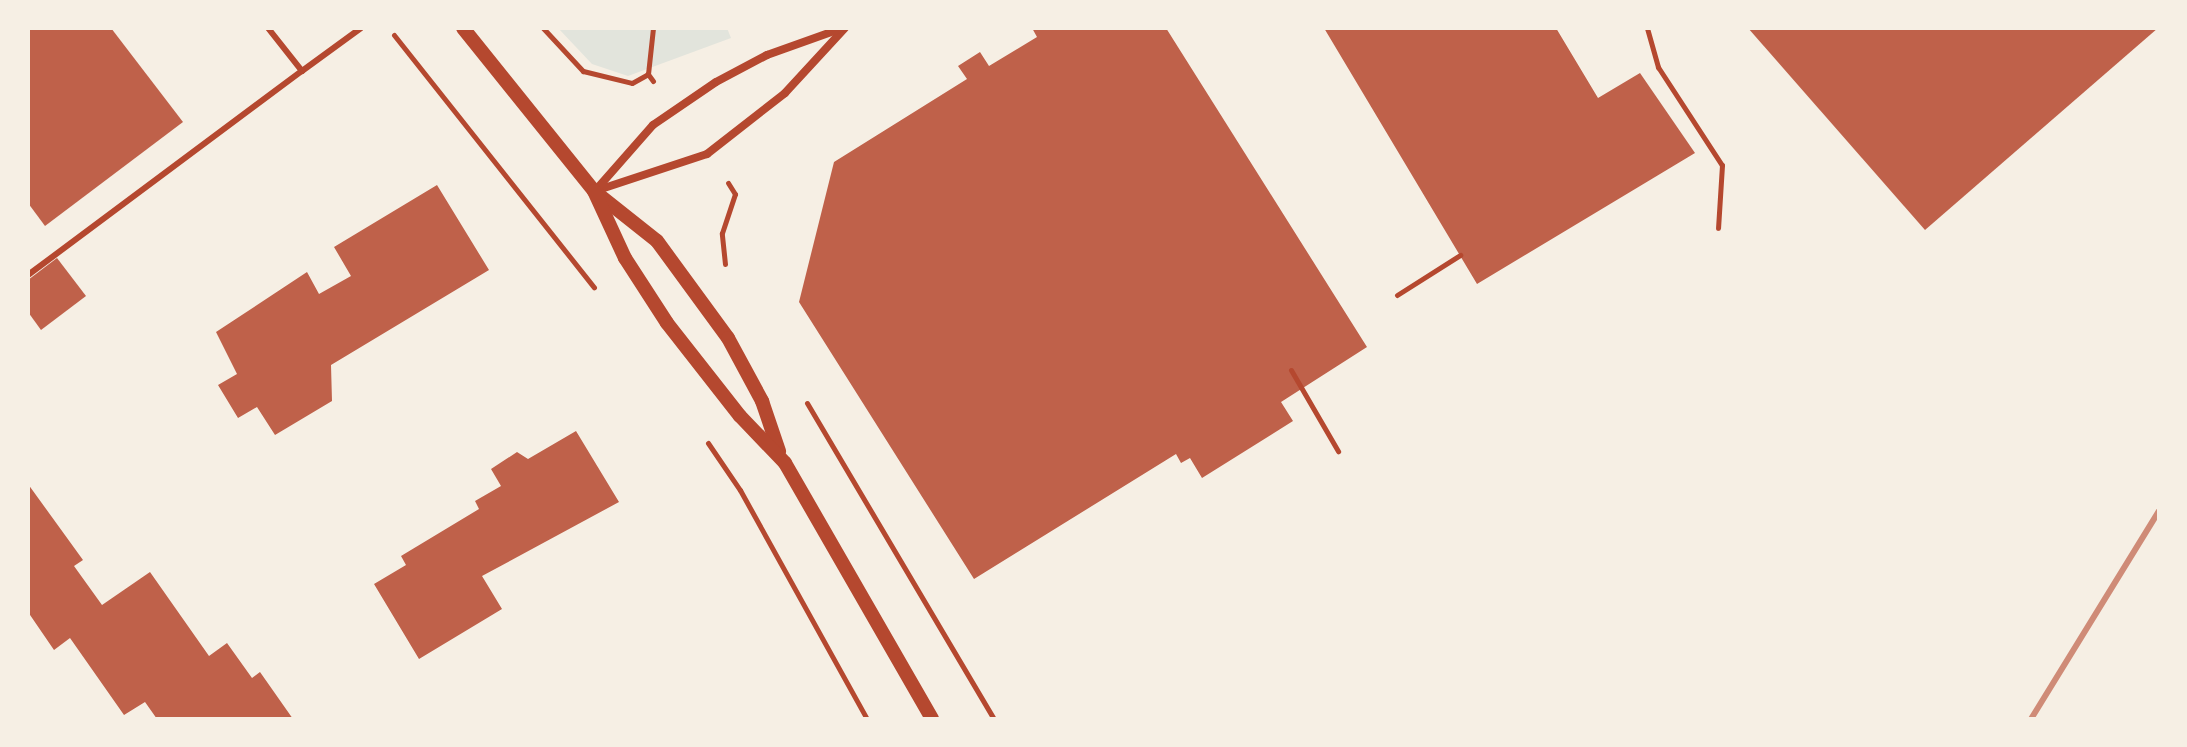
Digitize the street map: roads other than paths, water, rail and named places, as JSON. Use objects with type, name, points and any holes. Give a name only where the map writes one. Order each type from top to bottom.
[{"type":"street","points":[[463,28],[594,191],[657,241],[728,338],[762,401],[780,456],[932,719]]},
{"type":"street","points":[[594,191],[707,154],[785,93],[845,28]]},
{"type":"street","points":[[594,191],[653,125],[716,82],[767,55],[845,28]]},
{"type":"street","points":[[594,191],[625,258],[667,323],[740,416],[780,456]]},
{"type":"lane","points":[[268,28],[302,71]]},
{"type":"lane","points":[[28,275],[361,28]]},
{"type":"railway","points":[[2031,719],[2159,511]]}]
